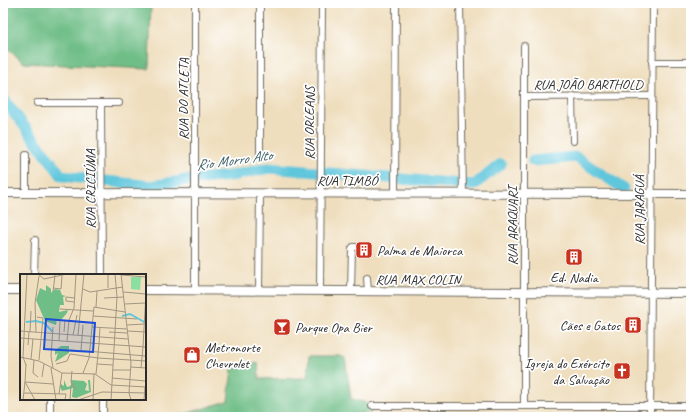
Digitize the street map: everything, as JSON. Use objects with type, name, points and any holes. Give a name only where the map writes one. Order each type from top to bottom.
[{"type":"main road","name":"RUA TIMBÓ","points":[[3,193],[102,190],[321,193],[395,189],[524,194],[691,194]]},
{"type":"main road","points":[[3,290],[20,290]]},
{"type":"main road","name":"RUA MAX COLIN","points":[[146,290],[691,293]]},
{"type":"street","name":"RUA DO ATLETA","points":[[195,3],[195,291]]},
{"type":"street","points":[[260,3],[260,158]]},
{"type":"street","name":"RUA ORLEANS","points":[[320,291],[322,3]]},
{"type":"street","points":[[395,189],[396,3]]},
{"type":"street","points":[[460,3],[463,191]]},
{"type":"street","name":"RUA JARAGUÁ","points":[[650,417],[653,3]]},
{"type":"street","name":"RUA ARAQUARI","points":[[524,46],[524,406]]},
{"type":"street","points":[[652,62],[691,62]]},
{"type":"street","points":[[572,96],[573,141]]},
{"type":"street","name":"RUA JOÃO BARTHOLD","points":[[524,97],[652,96]]},
{"type":"street","points":[[37,103],[119,103]]},
{"type":"street","name":"RUA CRICIÚMA","points":[[101,103],[102,274]]},
{"type":"street","points":[[26,154],[26,193]]},
{"type":"street","points":[[259,291],[260,193]]},
{"type":"street","points":[[34,274],[35,240]]},
{"type":"street","points":[[351,291],[352,249],[353,247],[356,247]]},
{"type":"street","points":[[367,278],[368,291]]},
{"type":"street","points":[[50,400],[50,417]]},
{"type":"street","points":[[103,400],[103,417]]},
{"type":"street","points":[[372,406],[691,406]]},
{"type":"green space","points":[[3,3],[151,3],[149,69],[24,63],[3,44]]},
{"type":"green space","points":[[309,356],[340,356],[345,358],[351,399],[371,404],[371,413],[361,413],[360,417],[175,417],[228,401],[232,369],[258,363],[259,379],[307,378]]},
{"type":"waterway","name":"Rio Morro Alto","points":[[3,98],[62,176],[151,186],[187,180],[230,176],[269,168],[474,185],[501,164]]},
{"type":"waterway","name":"Rio Morro Alto","points":[[533,161],[576,157],[624,189]]},
{"type":"place","name":"Palma de Maiorca","points":[[364,250]]},
{"type":"place","name":"Ed. Nadia","points":[[574,257]]},
{"type":"place","name":"Cães e Gatos","points":[[633,325]]},
{"type":"place","name":"Parque Opa Bier","points":[[282,327]]},
{"type":"place","name":"Metronorte Chevrolet","points":[[192,355]]},
{"type":"place","name":"Igreja do Exército da Salvação","points":[[622,371]]}]
